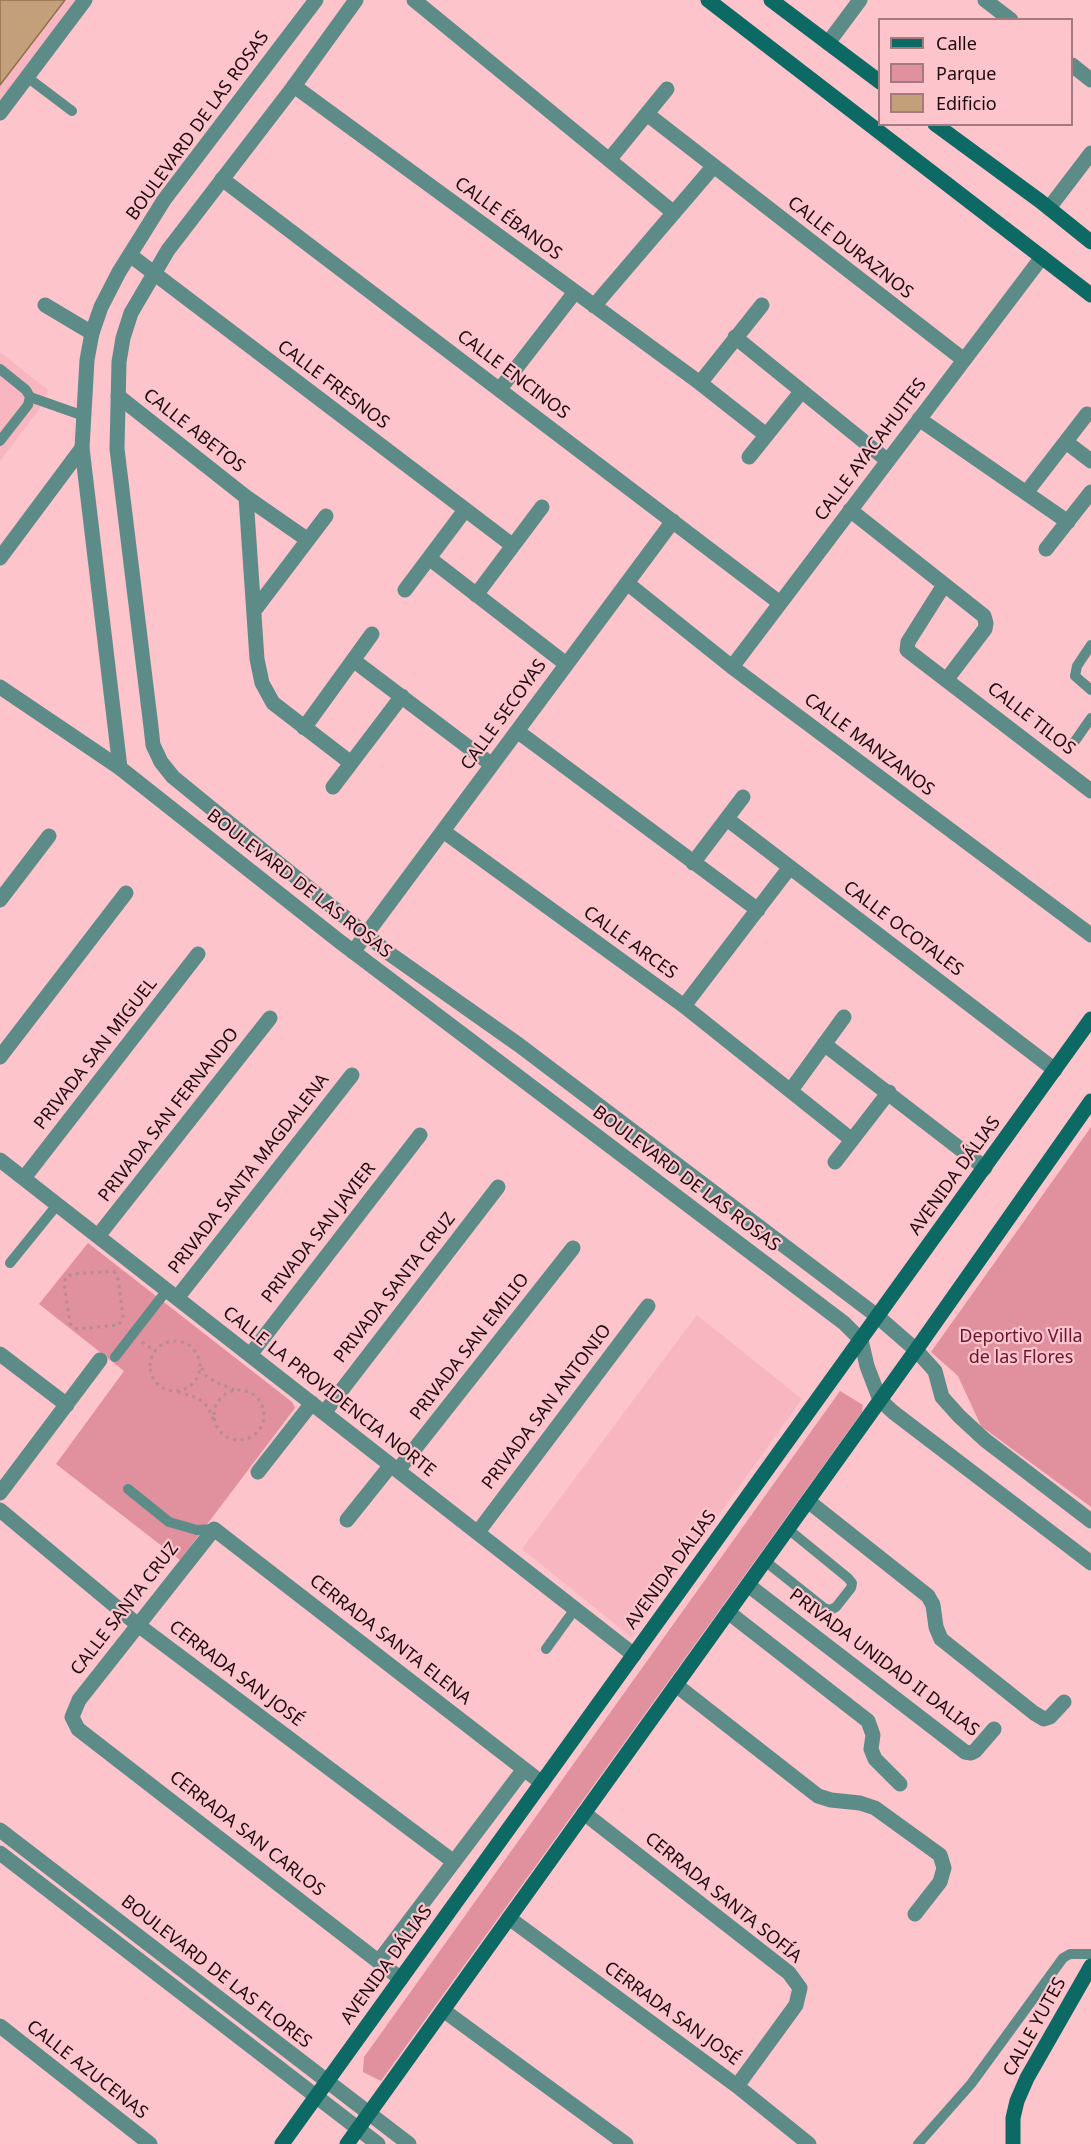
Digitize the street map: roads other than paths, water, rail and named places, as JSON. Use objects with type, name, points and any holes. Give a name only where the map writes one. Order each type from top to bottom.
[{"type":"main road","points":[[708,0],[1091,295]]},
{"type":"main road","points":[[771,0],[878,81]]},
{"type":"main road","points":[[938,126],[1091,242]]},
{"type":"main road","name":"AVENIDA DÁLIAS","points":[[282,2144],[1091,1019]]},
{"type":"main road","points":[[347,2144],[916,1350],[1091,1101]]},
{"type":"main road","name":"CALLE YUTES","points":[[1013,2144],[1013,2118],[1026,2078],[1091,1966]]},
{"type":"street","points":[[0,113],[85,0]]},
{"type":"street","name":"BOULEVARD DE LAS ROSAS","points":[[316,0],[164,200],[101,307],[92,333],[87,360],[82,448],[120,768],[353,952],[844,1323],[861,1340]]},
{"type":"street","name":"BOULEVARD DE LAS ROSAS","points":[[356,0],[294,86],[168,250],[131,313],[123,338],[119,362],[117,449],[153,745],[160,762],[173,777],[390,954],[519,1045],[877,1316],[916,1350],[935,1371],[942,1397],[959,1416],[985,1440],[1091,1521]]},
{"type":"street","points":[[414,0],[674,213]]},
{"type":"street","points":[[828,43],[860,0]]},
{"type":"street","points":[[985,0],[1008,18]]},
{"type":"street","points":[[1073,66],[1091,80]]},
{"type":"street","name":"CALLE ÉBANOS","points":[[294,86],[700,383],[766,435]]},
{"type":"street","points":[[609,160],[667,89]]},
{"type":"street","name":"CALLE DURAZNOS","points":[[647,114],[964,360]]},
{"type":"street","points":[[1049,208],[1091,153]]},
{"type":"street","points":[[594,306],[713,167]]},
{"type":"street","name":"CALLE ENCINOS","points":[[222,179],[780,603]]},
{"type":"street","name":"CALLE FRESNOS","points":[[130,255],[512,545]]},
{"type":"street","name":"CALLE AYACAHUITES","points":[[732,667],[1042,257]]},
{"type":"street","points":[[500,389],[575,292]]},
{"type":"street","points":[[45,305],[92,333]]},
{"type":"street","points":[[700,383],[762,305]]},
{"type":"street","points":[[735,337],[888,461]]},
{"type":"street","points":[[749,457],[801,392]]},
{"type":"street","name":"CALLE ABETOS","points":[[118,396],[246,497],[308,540]]},
{"type":"street","points":[[1026,493],[1088,414]]},
{"type":"street","points":[[919,419],[1068,522]]},
{"type":"street","points":[[1066,442],[1091,461]]},
{"type":"street","points":[[0,558],[82,448]]},
{"type":"street","points":[[1046,549],[1091,492]]},
{"type":"street","name":"CALLE ABETOS","points":[[246,497],[257,659],[262,683],[273,703],[351,763]]},
{"type":"street","points":[[476,595],[542,507]]},
{"type":"street","points":[[405,590],[465,510]]},
{"type":"street","points":[[850,510],[984,616],[985,629],[947,679]]},
{"type":"street","points":[[254,610],[326,516]]},
{"type":"street","name":"CALLE SECOYAS","points":[[353,952],[673,521]]},
{"type":"street","points":[[429,558],[567,664]]},
{"type":"street","name":"CALLE MANZANOS","points":[[627,583],[732,667],[1091,935]]},
{"type":"street","name":"CALLE TILOS","points":[[944,585],[908,642],[907,650],[1091,791]]},
{"type":"street","points":[[304,728],[372,634]]},
{"type":"street","points":[[353,660],[492,765]]},
{"type":"street","points":[[0,687],[120,768]]},
{"type":"street","points":[[333,787],[402,696]]},
{"type":"street","points":[[517,731],[758,910]]},
{"type":"street","points":[[693,863],[743,796]]},
{"type":"street","name":"CALLE OCOTALES","points":[[727,819],[1055,1070]]},
{"type":"street","name":"CALLE ARCES","points":[[443,831],[684,1006],[852,1140]]},
{"type":"street","points":[[0,900],[49,836]]},
{"type":"street","points":[[684,1006],[790,867]]},
{"type":"street","points":[[0,1057],[126,893]]},
{"type":"street","name":"PRIVADA SAN MIGUEL","points":[[24,1178],[198,954]]},
{"type":"street","points":[[791,1090],[844,1017]]},
{"type":"street","name":"PRIVADA SAN FERNANDO","points":[[98,1236],[270,1018]]},
{"type":"street","points":[[825,1044],[890,1092],[985,1168]]},
{"type":"street","name":"PRIVADA SANTA MAGDALENA","points":[[172,1294],[352,1075]]},
{"type":"street","points":[[835,1162],[890,1092]]},
{"type":"street","name":"PRIVADA SAN JAVIER","points":[[250,1355],[420,1136]]},
{"type":"street","name":"CALLE LA PROVIDENCIA NORTE","points":[[0,1160],[634,1655]]},
{"type":"street","name":"PRIVADA SANTA CRUZ","points":[[318,1408],[498,1187]]},
{"type":"street","name":"PRIVADA SAN EMILIO","points":[[347,1520],[394,1468],[573,1248]]},
{"type":"street","name":"PRIVADA SAN ANTONIO","points":[[478,1532],[648,1306]]},
{"type":"street","points":[[861,1340],[867,1366],[880,1400],[893,1413],[1091,1563]]},
{"type":"street","points":[[0,1354],[67,1405]]},
{"type":"street","points":[[0,1493],[67,1405],[107,1359]]},
{"type":"street","points":[[258,1472],[318,1408]]},
{"type":"street","points":[[808,1501],[928,1596],[933,1605],[936,1627],[941,1639],[1034,1713],[1044,1719],[1050,1717],[1064,1702]]},
{"type":"street","name":"CERRADA SAN JOSÉ","points":[[0,1510],[138,1625],[453,1862]]},
{"type":"street","name":"CALLE SANTA CRUZ","points":[[72,1717],[79,1700],[214,1528]]},
{"type":"street","name":"CERRADA SANTA ELENA","points":[[214,1528],[542,1783]]},
{"type":"street","name":"PRIVADA UNIDAD II DALIAS","points":[[747,1585],[965,1752],[975,1751],[993,1730]]},
{"type":"street","points":[[728,1612],[868,1721],[873,1735],[871,1749],[875,1759],[900,1784]]},
{"type":"street","points":[[676,1685],[818,1796],[831,1800],[860,1803],[875,1808],[940,1855],[944,1869],[940,1882],[915,1914]]},
{"type":"street","name":"CERRADA SAN CARLOS","points":[[72,1717],[78,1729],[401,1978]]},
{"type":"street","points":[[379,1961],[524,1768]]},
{"type":"street","name":"CERRADA SANTA SOFÍA","points":[[584,1813],[789,1973],[800,1988],[796,2005],[737,2086]]},
{"type":"street","name":"BOULEVARD DE LAS FLORES","points":[[0,1830],[409,2144]]},
{"type":"street","name":"BOULEVARD DE LAS FLORES","points":[[0,1853],[378,2144]]},
{"type":"street","name":"CERRADA SAN JOSÉ","points":[[509,1918],[737,2086],[809,2144]]},
{"type":"street","points":[[443,2010],[626,2144]]},
{"type":"street","name":"CALLE AZUCENAS","points":[[0,2026],[150,2144]]},
{"type":"lane","points":[[27,77],[72,111]]},
{"type":"lane","points":[[0,369],[26,390],[30,397],[84,416]]},
{"type":"lane","points":[[0,441],[4,427],[28,405],[30,397]]},
{"type":"lane","points":[[1091,645],[1077,666],[1075,676],[1091,690]]},
{"type":"lane","points":[[1076,741],[1091,718]]},
{"type":"lane","points":[[10,1263],[57,1204]]},
{"type":"lane","points":[[107,1359],[172,1294]]},
{"type":"lane","points":[[128,1489],[169,1522],[197,1530],[214,1528]]},
{"type":"lane","points":[[765,1561],[824,1608],[830,1610],[836,1607],[851,1588],[852,1583],[848,1578],[788,1528]]},
{"type":"lane","points":[[546,1649],[575,1609]]},
{"type":"lane","points":[[918,2144],[971,2084],[1063,1958],[1070,1954],[1091,1954]]},
{"type":"park label","name":"Deportivo Villa de las Flores","points":[[1021,1347]]}]
